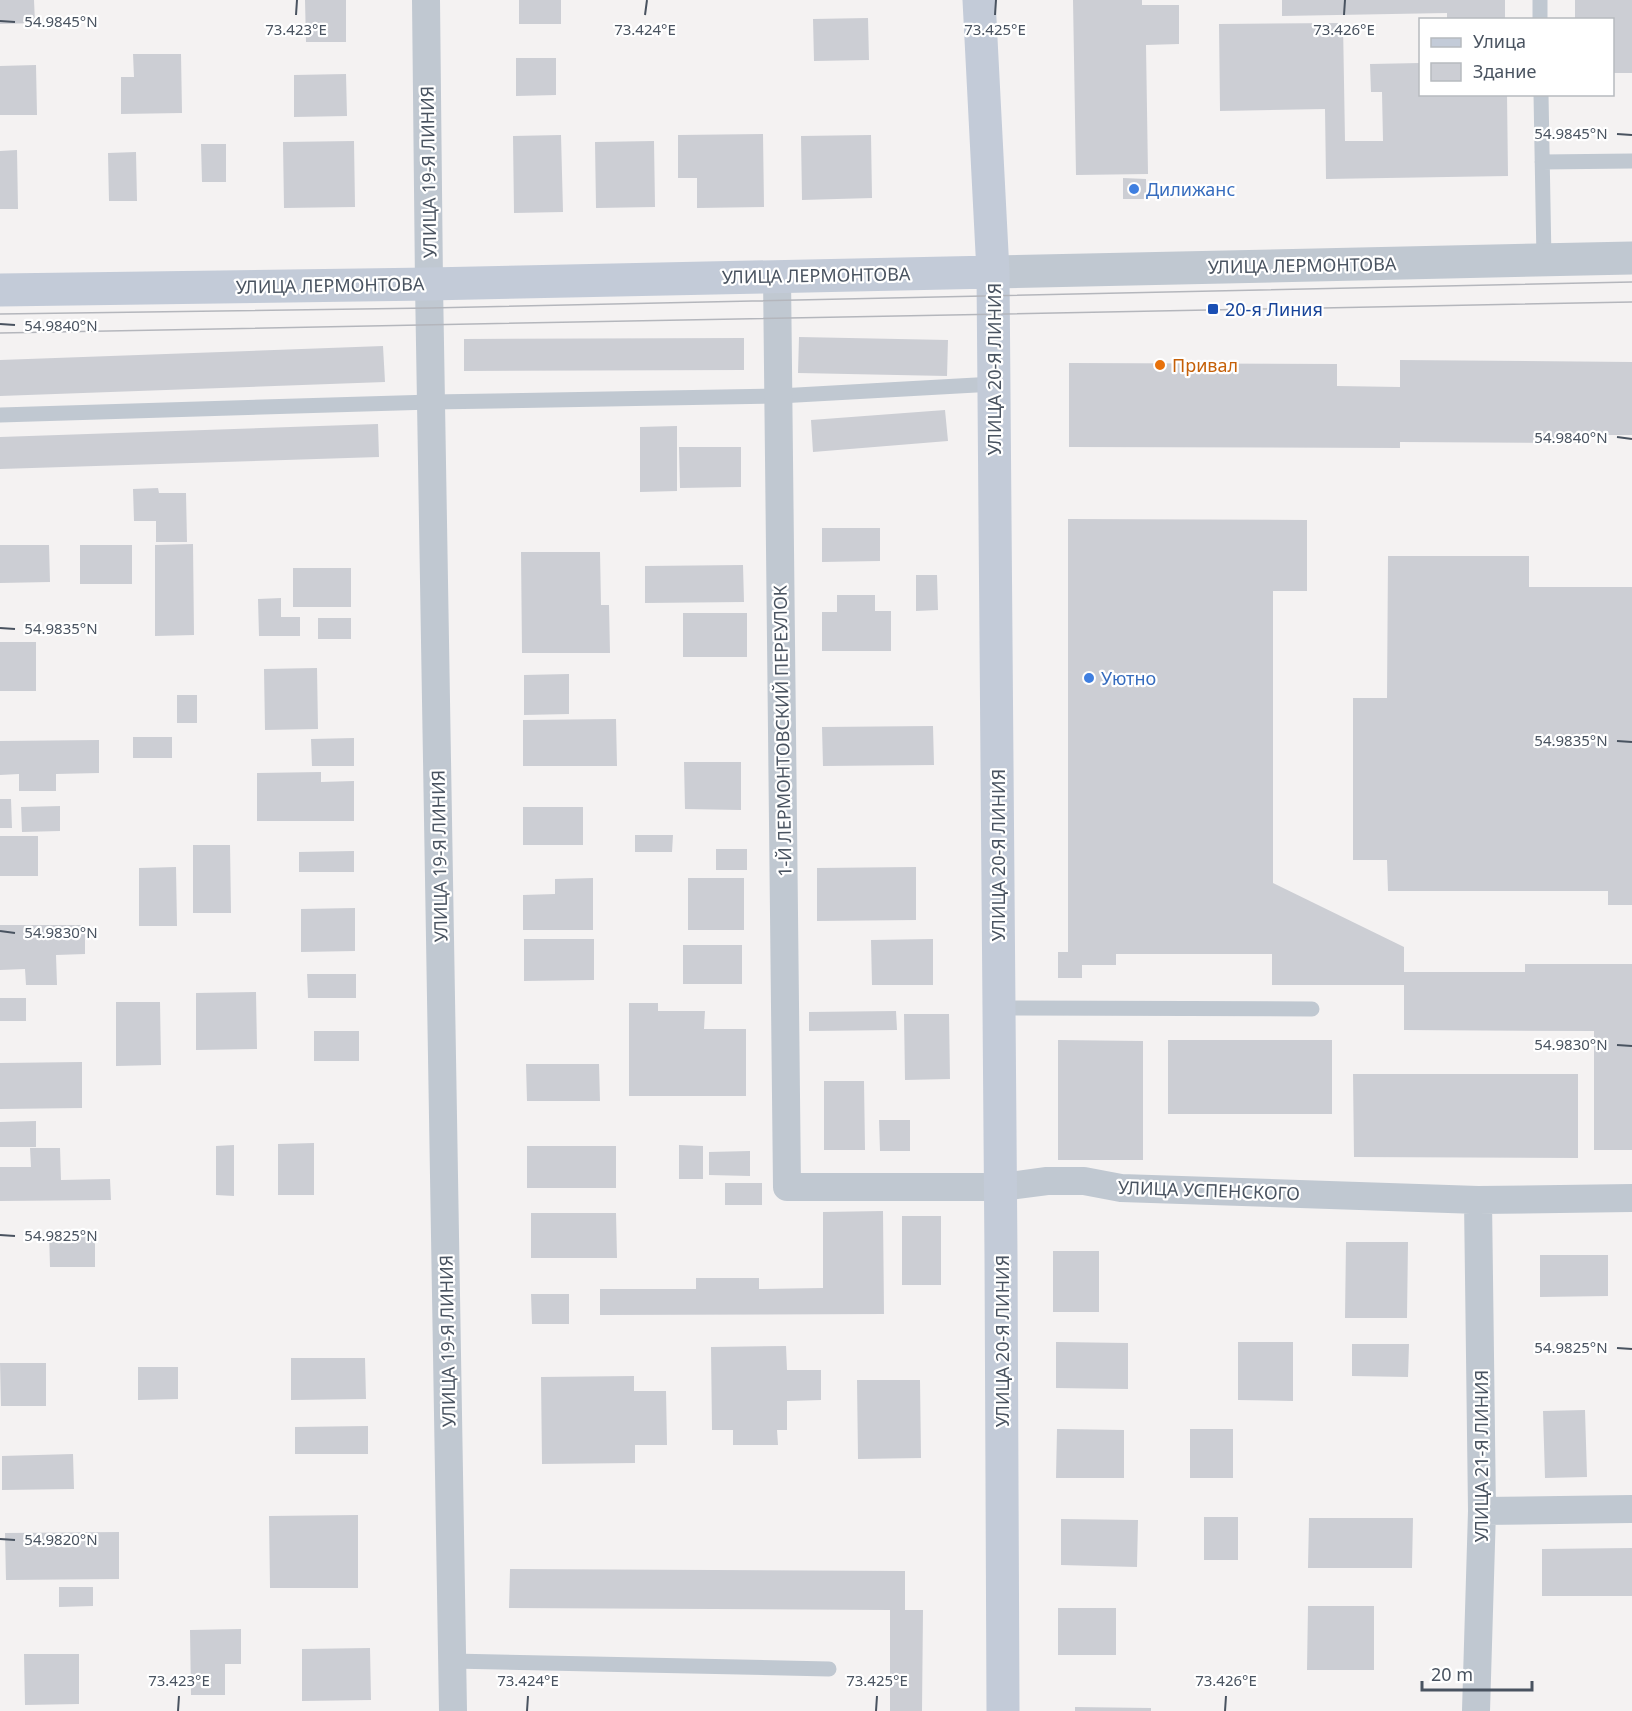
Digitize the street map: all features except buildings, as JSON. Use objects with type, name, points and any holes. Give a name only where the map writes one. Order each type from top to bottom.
[{"type":"main road","name":"УЛИЦА 20-Я ЛИНИЯ","points":[[979,0],[993,272],[1003,1711]]},
{"type":"main road","name":"УЛИЦА ЛЕРМОНТОВА","points":[[0,290],[993,272]]},
{"type":"street","name":"УЛИЦА 19-Я ЛИНИЯ","points":[[426,0],[453,1711]]},
{"type":"street","name":"УЛИЦА ЛЕРМОНТОВА","points":[[993,272],[1632,258]]},
{"type":"street","name":"1-Й ЛЕРМОНТОВСКИЙ ПЕРЕУЛОК","points":[[777,276],[787,1187]]},
{"type":"street","name":"УЛИЦА УСПЕНСКОГО","points":[[787,1187],[1001,1187],[1047,1181],[1084,1181],[1121,1188],[1478,1200],[1632,1198]]},
{"type":"street","name":"УЛИЦА 21-Я ЛИНИЯ","points":[[1476,1711],[1482,1511],[1478,1200]]},
{"type":"street","points":[[1482,1511],[1632,1509]]},
{"type":"lane","points":[[1539,0],[1540,18]]},
{"type":"lane","points":[[1541,96],[1544,260]]},
{"type":"lane","points":[[1542,162],[1632,160]]},
{"type":"lane","points":[[0,415],[432,402],[779,396],[994,384]]},
{"type":"lane","points":[[999,1008],[1312,1009]]},
{"type":"lane","points":[[452,1661],[829,1669]]},
{"type":"tram line","points":[[0,314],[430,308],[1632,282]]},
{"type":"tram line","points":[[0,333],[1632,302]]},
{"type":"place","name":"Дилижанс","points":[[1134,189]]},
{"type":"place","name":"20-я Линия","points":[[1213,309]]},
{"type":"place","name":"Привал","points":[[1160,365]]},
{"type":"place","name":"Уютно","points":[[1089,678]]}]
